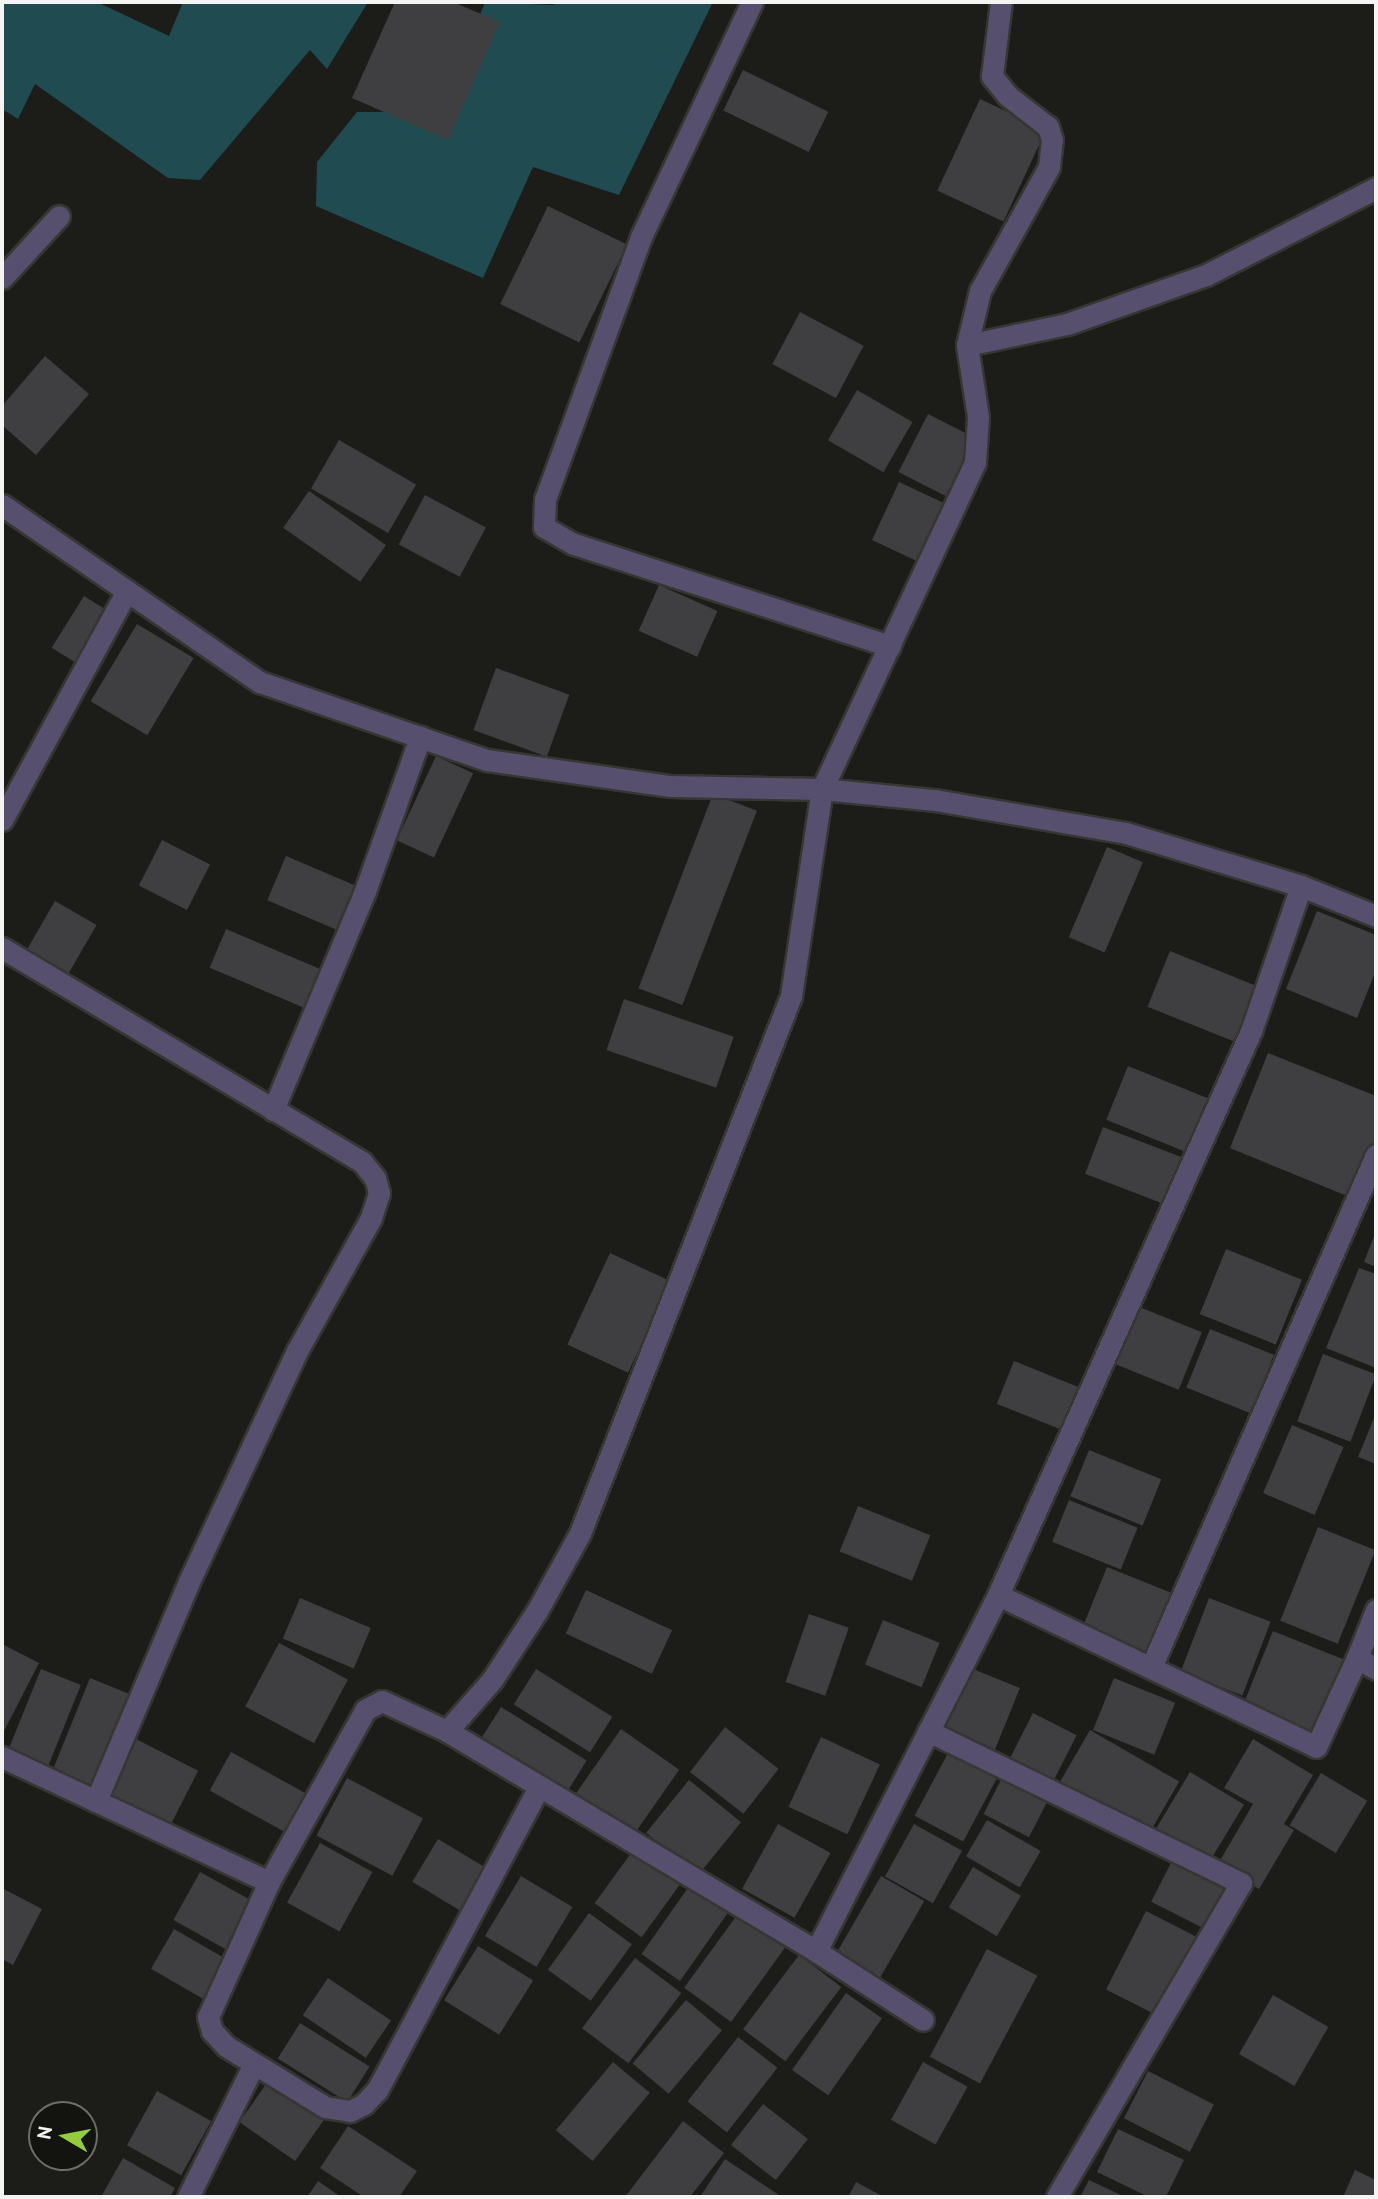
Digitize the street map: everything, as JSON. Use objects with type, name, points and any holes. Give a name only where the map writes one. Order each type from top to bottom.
[{"type":"street","points":[[752,2],[641,237],[542,515],[544,527],[573,544],[890,646]]},
{"type":"street","points":[[447,1731],[499,1668],[537,1611],[580,1533],[790,996],[822,789],[975,462],[978,417],[967,345],[980,291],[1049,167],[1052,140],[1043,122],[1008,96],[992,76],[1001,2]]},
{"type":"street","points":[[967,345],[1066,324],[1206,275],[1376,188]]},
{"type":"street","points":[[2,278],[59,216]]},
{"type":"street","points":[[2,505],[260,682],[487,760],[670,786],[822,789],[935,800],[1126,833],[1301,886],[1376,916]]},
{"type":"street","points":[[2,820],[127,591]]},
{"type":"street","points":[[272,1110],[365,891],[420,737]]},
{"type":"street","points":[[816,1951],[998,1595],[1245,1043],[1301,886]]},
{"type":"street","points":[[2,948],[362,1162],[374,1178],[379,1193],[371,1217],[296,1351],[194,1571],[96,1801]]},
{"type":"street","points":[[1152,1665],[1376,1155]]},
{"type":"street","points":[[998,1595],[1152,1665],[1316,1747],[1376,1610]]},
{"type":"street","points":[[1357,1658],[1376,1669]]},
{"type":"street","points":[[539,1787],[377,2090],[364,2104],[350,2111],[325,2107],[254,2064],[212,2031],[208,2017],[269,1882],[372,1703],[383,1701],[447,1731],[816,1951],[923,2020]]},
{"type":"street","points":[[928,1731],[1241,1883],[1057,2197]]},
{"type":"street","points":[[2,1757],[269,1882]]},
{"type":"street","points":[[188,2197],[254,2064]]},
{"type":"water","points":[[2,2],[97,2],[169,36],[183,2],[368,2],[327,69],[310,50],[200,180],[168,178],[35,84],[18,119],[2,109]]},
{"type":"water","points":[[485,2],[553,5],[558,2],[713,2],[619,195],[533,167],[483,278],[316,206],[317,162],[357,112],[389,112],[437,127]]},
{"type":"building","points":[[395,2],[453,2],[500,22],[448,140],[352,98]]},
{"type":"building","points":[[743,70],[828,112],[809,152],[723,110]]},
{"type":"building","points":[[980,99],[1046,130],[1003,221],[937,191]]},
{"type":"building","points":[[548,206],[627,245],[579,343],[500,304]]},
{"type":"building","points":[[800,312],[864,346],[836,398],[772,364]]},
{"type":"building","points":[[45,356],[89,394],[36,455],[2,425],[2,406]]},
{"type":"building","points":[[857,390],[912,422],[883,472],[828,440]]},
{"type":"building","points":[[928,414],[975,438],[946,496],[898,472]]},
{"type":"building","points":[[339,440],[416,484],[388,533],[311,488]]},
{"type":"building","points":[[899,482],[947,504],[920,562],[872,540]]},
{"type":"building","points":[[309,491],[386,545],[360,582],[283,528]]},
{"type":"building","points":[[425,495],[486,527],[460,577],[399,544]]},
{"type":"building","points":[[659,585],[717,611],[697,657],[639,631]]},
{"type":"building","points":[[84,596],[123,620],[91,672],[52,648]]},
{"type":"building","points":[[137,624],[194,658],[147,735],[91,701]]},
{"type":"building","points":[[496,668],[569,695],[547,757],[473,730]]},
{"type":"building","points":[[436,756],[473,773],[434,858],[397,840]]},
{"type":"building","points":[[713,794],[757,811],[682,1005],[638,988]]},
{"type":"building","points":[[162,840],[210,865],[187,910],[139,885]]},
{"type":"building","points":[[1107,847],[1143,862],[1105,952],[1069,937]]},
{"type":"building","points":[[286,856],[356,886],[337,930],[267,900]]},
{"type":"building","points":[[55,901],[97,925],[63,983],[22,959]]},
{"type":"building","points":[[1317,911],[1376,935],[1376,970],[1357,1018],[1286,989]]},
{"type":"building","points":[[226,929],[321,969],[304,1008],[210,968]]},
{"type":"building","points":[[1170,951],[1257,986],[1235,1042],[1148,1007]]},
{"type":"building","points":[[624,999],[734,1037],[716,1088],[606,1050]]},
{"type":"building","points":[[1268,1053],[1376,1096],[1376,1137],[1352,1198],[1230,1148]]},
{"type":"building","points":[[1128,1066],[1208,1098],[1186,1152],[1106,1120]]},
{"type":"building","points":[[1103,1127],[1185,1159],[1167,1205],[1085,1174]]},
{"type":"building","points":[[1376,1231],[1376,1267],[1364,1262]]},
{"type":"building","points":[[1226,1249],[1302,1280],[1276,1345],[1200,1314]]},
{"type":"building","points":[[610,1253],[671,1281],[628,1373],[567,1345]]},
{"type":"building","points":[[1359,1268],[1376,1274],[1376,1368],[1326,1348]]},
{"type":"building","points":[[1137,1306],[1202,1332],[1179,1390],[1114,1363]]},
{"type":"building","points":[[1210,1329],[1274,1355],[1250,1413],[1186,1387]]},
{"type":"building","points":[[1323,1354],[1376,1374],[1350,1442],[1297,1421]]},
{"type":"building","points":[[1014,1361],[1079,1387],[1062,1430],[997,1404]]},
{"type":"building","points":[[1376,1413],[1376,1464],[1358,1457]]},
{"type":"building","points":[[1292,1425],[1344,1447],[1315,1515],[1263,1493]]},
{"type":"building","points":[[1089,1450],[1161,1479],[1143,1526],[1070,1496]]},
{"type":"building","points":[[1069,1500],[1138,1528],[1121,1569],[1052,1542]]},
{"type":"building","points":[[858,1506],[930,1535],[912,1581],[840,1551]]},
{"type":"building","points":[[1318,1527],[1375,1550],[1338,1644],[1280,1621]]},
{"type":"building","points":[[1107,1567],[1173,1594],[1149,1653],[1083,1626]]},
{"type":"building","points":[[586,1590],[672,1630],[652,1674],[566,1634]]},
{"type":"building","points":[[300,1598],[371,1628],[354,1669],[283,1639]]},
{"type":"building","points":[[1209,1598],[1271,1622],[1242,1695],[1181,1672]]},
{"type":"building","points":[[809,1614],[849,1628],[825,1696],[786,1682]]},
{"type":"building","points":[[883,1620],[940,1643],[922,1687],[865,1665]]},
{"type":"building","points":[[1273,1631],[1344,1660],[1315,1733],[1243,1704]]},
{"type":"building","points":[[279,1643],[348,1680],[314,1743],[245,1707]]},
{"type":"building","points":[[2,1644],[39,1663],[2,1735]]},
{"type":"building","points":[[968,1667],[1020,1688],[993,1754],[941,1733]]},
{"type":"building","points":[[41,1669],[81,1685],[46,1771],[6,1755]]},
{"type":"building","points":[[536,1669],[612,1717],[590,1752],[514,1705]]},
{"type":"building","points":[[90,1678],[133,1695],[94,1790],[52,1773]]},
{"type":"building","points":[[1114,1678],[1175,1703],[1154,1755],[1093,1730]]},
{"type":"building","points":[[501,1707],[587,1761],[564,1796],[479,1743]]},
{"type":"building","points":[[1033,1713],[1077,1735],[1052,1784],[1008,1762]]},
{"type":"building","points":[[725,1727],[779,1769],[743,1814],[690,1772]]},
{"type":"building","points":[[621,1729],[679,1770],[634,1834],[576,1794]]},
{"type":"building","points":[[1090,1730],[1179,1781],[1149,1834],[1060,1783]]},
{"type":"building","points":[[821,1737],[880,1764],[847,1834],[788,1807]]},
{"type":"building","points":[[134,1738],[198,1771],[169,1828],[105,1795]]},
{"type":"building","points":[[1253,1739],[1313,1775],[1284,1824],[1294,1830],[1259,1889],[1218,1864],[1253,1804],[1224,1788]]},
{"type":"building","points":[[231,1752],[311,1797],[290,1835],[210,1790]]},
{"type":"building","points":[[948,1753],[997,1779],[963,1842],[915,1816]]},
{"type":"building","points":[[1190,1772],[1244,1804],[1208,1864],[1154,1831]]},
{"type":"building","points":[[1321,1773],[1367,1801],[1336,1853],[1290,1825]]},
{"type":"building","points":[[1004,1774],[1049,1797],[1029,1837],[984,1814]]},
{"type":"building","points":[[347,1778],[423,1818],[392,1876],[316,1835]]},
{"type":"building","points":[[689,1780],[741,1822],[698,1875],[646,1833]]},
{"type":"building","points":[[987,1820],[1041,1851],[1020,1887],[966,1856]]},
{"type":"building","points":[[778,1824],[830,1853],[795,1918],[742,1889]]},
{"type":"building","points":[[914,1824],[962,1851],[933,1903],[885,1876]]},
{"type":"building","points":[[438,1839],[493,1872],[467,1915],[412,1882]]},
{"type":"building","points":[[320,1843],[372,1872],[340,1932],[287,1902]]},
{"type":"building","points":[[637,1845],[684,1879],[642,1937],[595,1903]]},
{"type":"building","points":[[1173,1859],[1229,1888],[1207,1930],[1151,1902]]},
{"type":"building","points":[[973,1867],[1021,1896],[997,1936],[949,1907]]},
{"type":"building","points":[[200,1872],[256,1903],[229,1951],[173,1920]]},
{"type":"building","points":[[521,1876],[572,1907],[536,1967],[485,1936]]},
{"type":"building","points":[[881,1876],[924,1901],[879,1979],[836,1954]]},
{"type":"building","points":[[692,1882],[731,1909],[680,1981],[642,1954]]},
{"type":"building","points":[[2,1888],[42,1909],[13,1965],[2,1959]]},
{"type":"building","points":[[740,1911],[787,1945],[731,2022],[684,1988]]},
{"type":"building","points":[[1146,1911],[1196,1936],[1156,2015],[1106,1989]]},
{"type":"building","points":[[589,1913],[632,1944],[591,2001],[548,1970]]},
{"type":"building","points":[[174,1929],[232,1962],[209,2002],[151,1969]]},
{"type":"building","points":[[478,1946],[533,1980],[499,2035],[444,2000]]},
{"type":"building","points":[[987,1949],[1037,1976],[980,2083],[930,2057]]},
{"type":"building","points":[[799,1955],[841,1987],[785,2061],[743,2029]]},
{"type":"building","points":[[635,1958],[681,1993],[628,2063],[582,2028]]},
{"type":"building","points":[[328,1978],[391,2020],[366,2058],[303,2015]]},
{"type":"building","points":[[846,1993],[882,2018],[828,2095],[792,2070]]},
{"type":"building","points":[[1273,1995],[1328,2027],[1294,2086],[1239,2054]]},
{"type":"building","points":[[686,2000],[722,2030],[669,2094],[633,2064]]},
{"type":"building","points":[[300,2023],[370,2066],[347,2102],[278,2059]]},
{"type":"building","points":[[738,2037],[777,2068],[727,2132],[688,2102]]},
{"type":"building","points":[[613,2062],[650,2093],[593,2161],[556,2130]]},
{"type":"building","points":[[923,2062],[968,2087],[936,2144],[891,2120]]},
{"type":"building","points":[[1148,2071],[1214,2105],[1190,2152],[1124,2118]]},
{"type":"building","points":[[271,2077],[327,2116],[295,2161],[239,2122]]},
{"type":"building","points":[[157,2091],[211,2121],[181,2175],[127,2145]]},
{"type":"building","points":[[763,2104],[808,2139],[776,2180],[731,2145]]},
{"type":"building","points":[[683,2121],[724,2153],[690,2197],[625,2197]]},
{"type":"building","points":[[348,2126],[417,2171],[399,2197],[364,2197],[320,2168]]},
{"type":"building","points":[[1118,2129],[1184,2160],[1166,2197],[1149,2197],[1097,2172]]},
{"type":"building","points":[[123,2158],[175,2188],[170,2197],[101,2197]]},
{"type":"building","points":[[725,2159],[779,2195],[700,2197]]},
{"type":"building","points":[[1355,2170],[1376,2180],[1376,2197],[1343,2197]]},
{"type":"building","points":[[1089,2180],[1125,2197],[1080,2197]]},
{"type":"building","points":[[318,2181],[341,2197],[307,2197]]},
{"type":"building","points":[[856,2182],[884,2197],[848,2197]]}]
